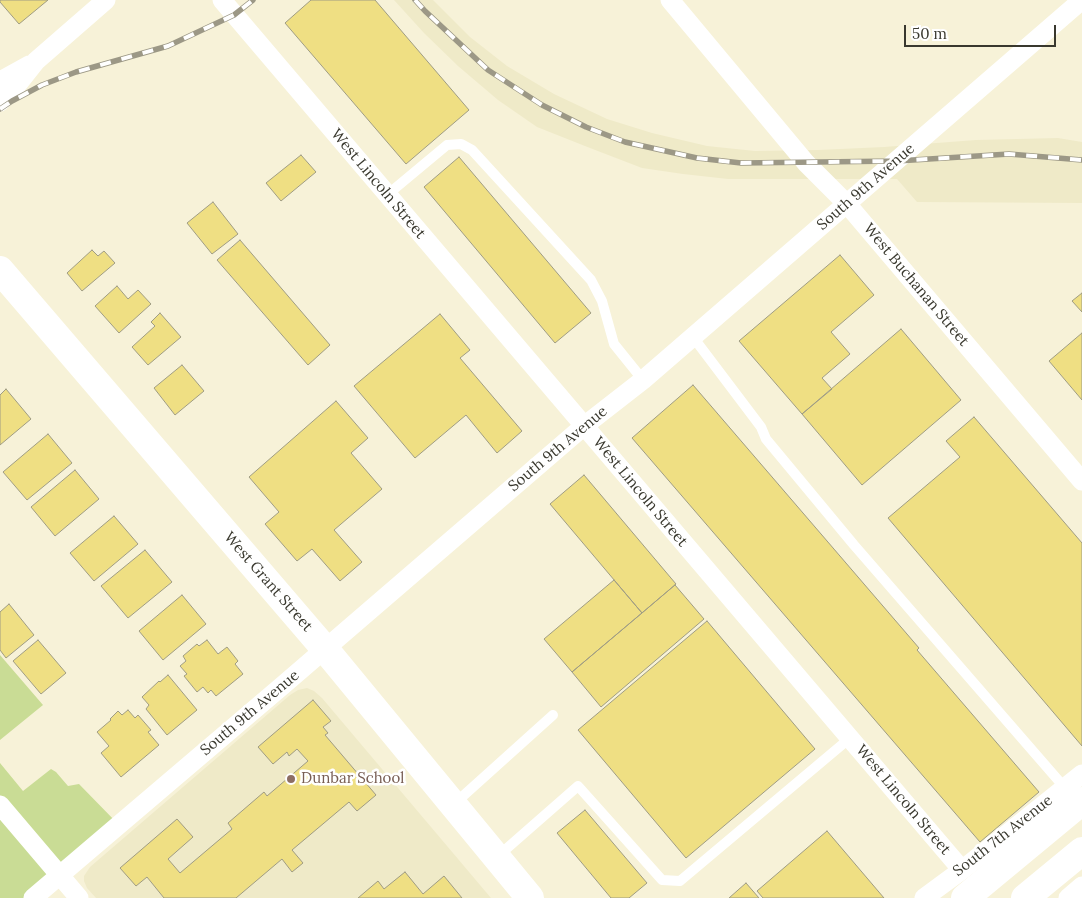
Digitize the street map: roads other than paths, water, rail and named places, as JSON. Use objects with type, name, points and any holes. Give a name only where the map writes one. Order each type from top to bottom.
[{"type":"main road","name":"West Grant Street","points":[[0,270],[325,649],[530,898]]},
{"type":"main road","name":"South 7th Avenue","points":[[965,898],[990,877],[1073,794]]},
{"type":"main road","points":[[1025,898],[1082,850]]},
{"type":"street","points":[[0,102],[17,85],[36,61],[106,0]]},
{"type":"street","name":"West Lincoln Street","points":[[222,0],[962,870]]},
{"type":"street","name":"West Buchanan Street","points":[[670,0],[806,163],[847,204],[1082,481]]},
{"type":"street","name":"South 9th Avenue","points":[[33,898],[584,426],[693,338],[1082,0]]},
{"type":"street","points":[[0,81],[36,61]]},
{"type":"street","name":"South 7th Avenue","points":[[924,898],[1073,794],[1082,774]]},
{"type":"street","points":[[0,805],[79,898]]},
{"type":"street","points":[[1068,898],[1082,886]]},
{"type":"lane","points":[[387,195],[447,145],[461,144],[472,150],[591,280],[602,302],[614,344],[643,380]]},
{"type":"lane","points":[[693,338],[761,427],[766,439],[841,530],[1073,794]]},
{"type":"lane","points":[[453,805],[553,715]]},
{"type":"lane","points":[[497,857],[578,786],[662,880],[680,881],[850,738]]},
{"type":"railway","points":[[0,109],[42,85],[76,72],[168,46],[234,15],[253,0]]},
{"type":"railway","points":[[415,0],[488,70],[542,105],[586,127],[625,142],[697,158],[741,163],[897,161],[1009,154],[1082,160]]},
{"type":"place","name":"Dunbar School","points":[[291,779]]}]
